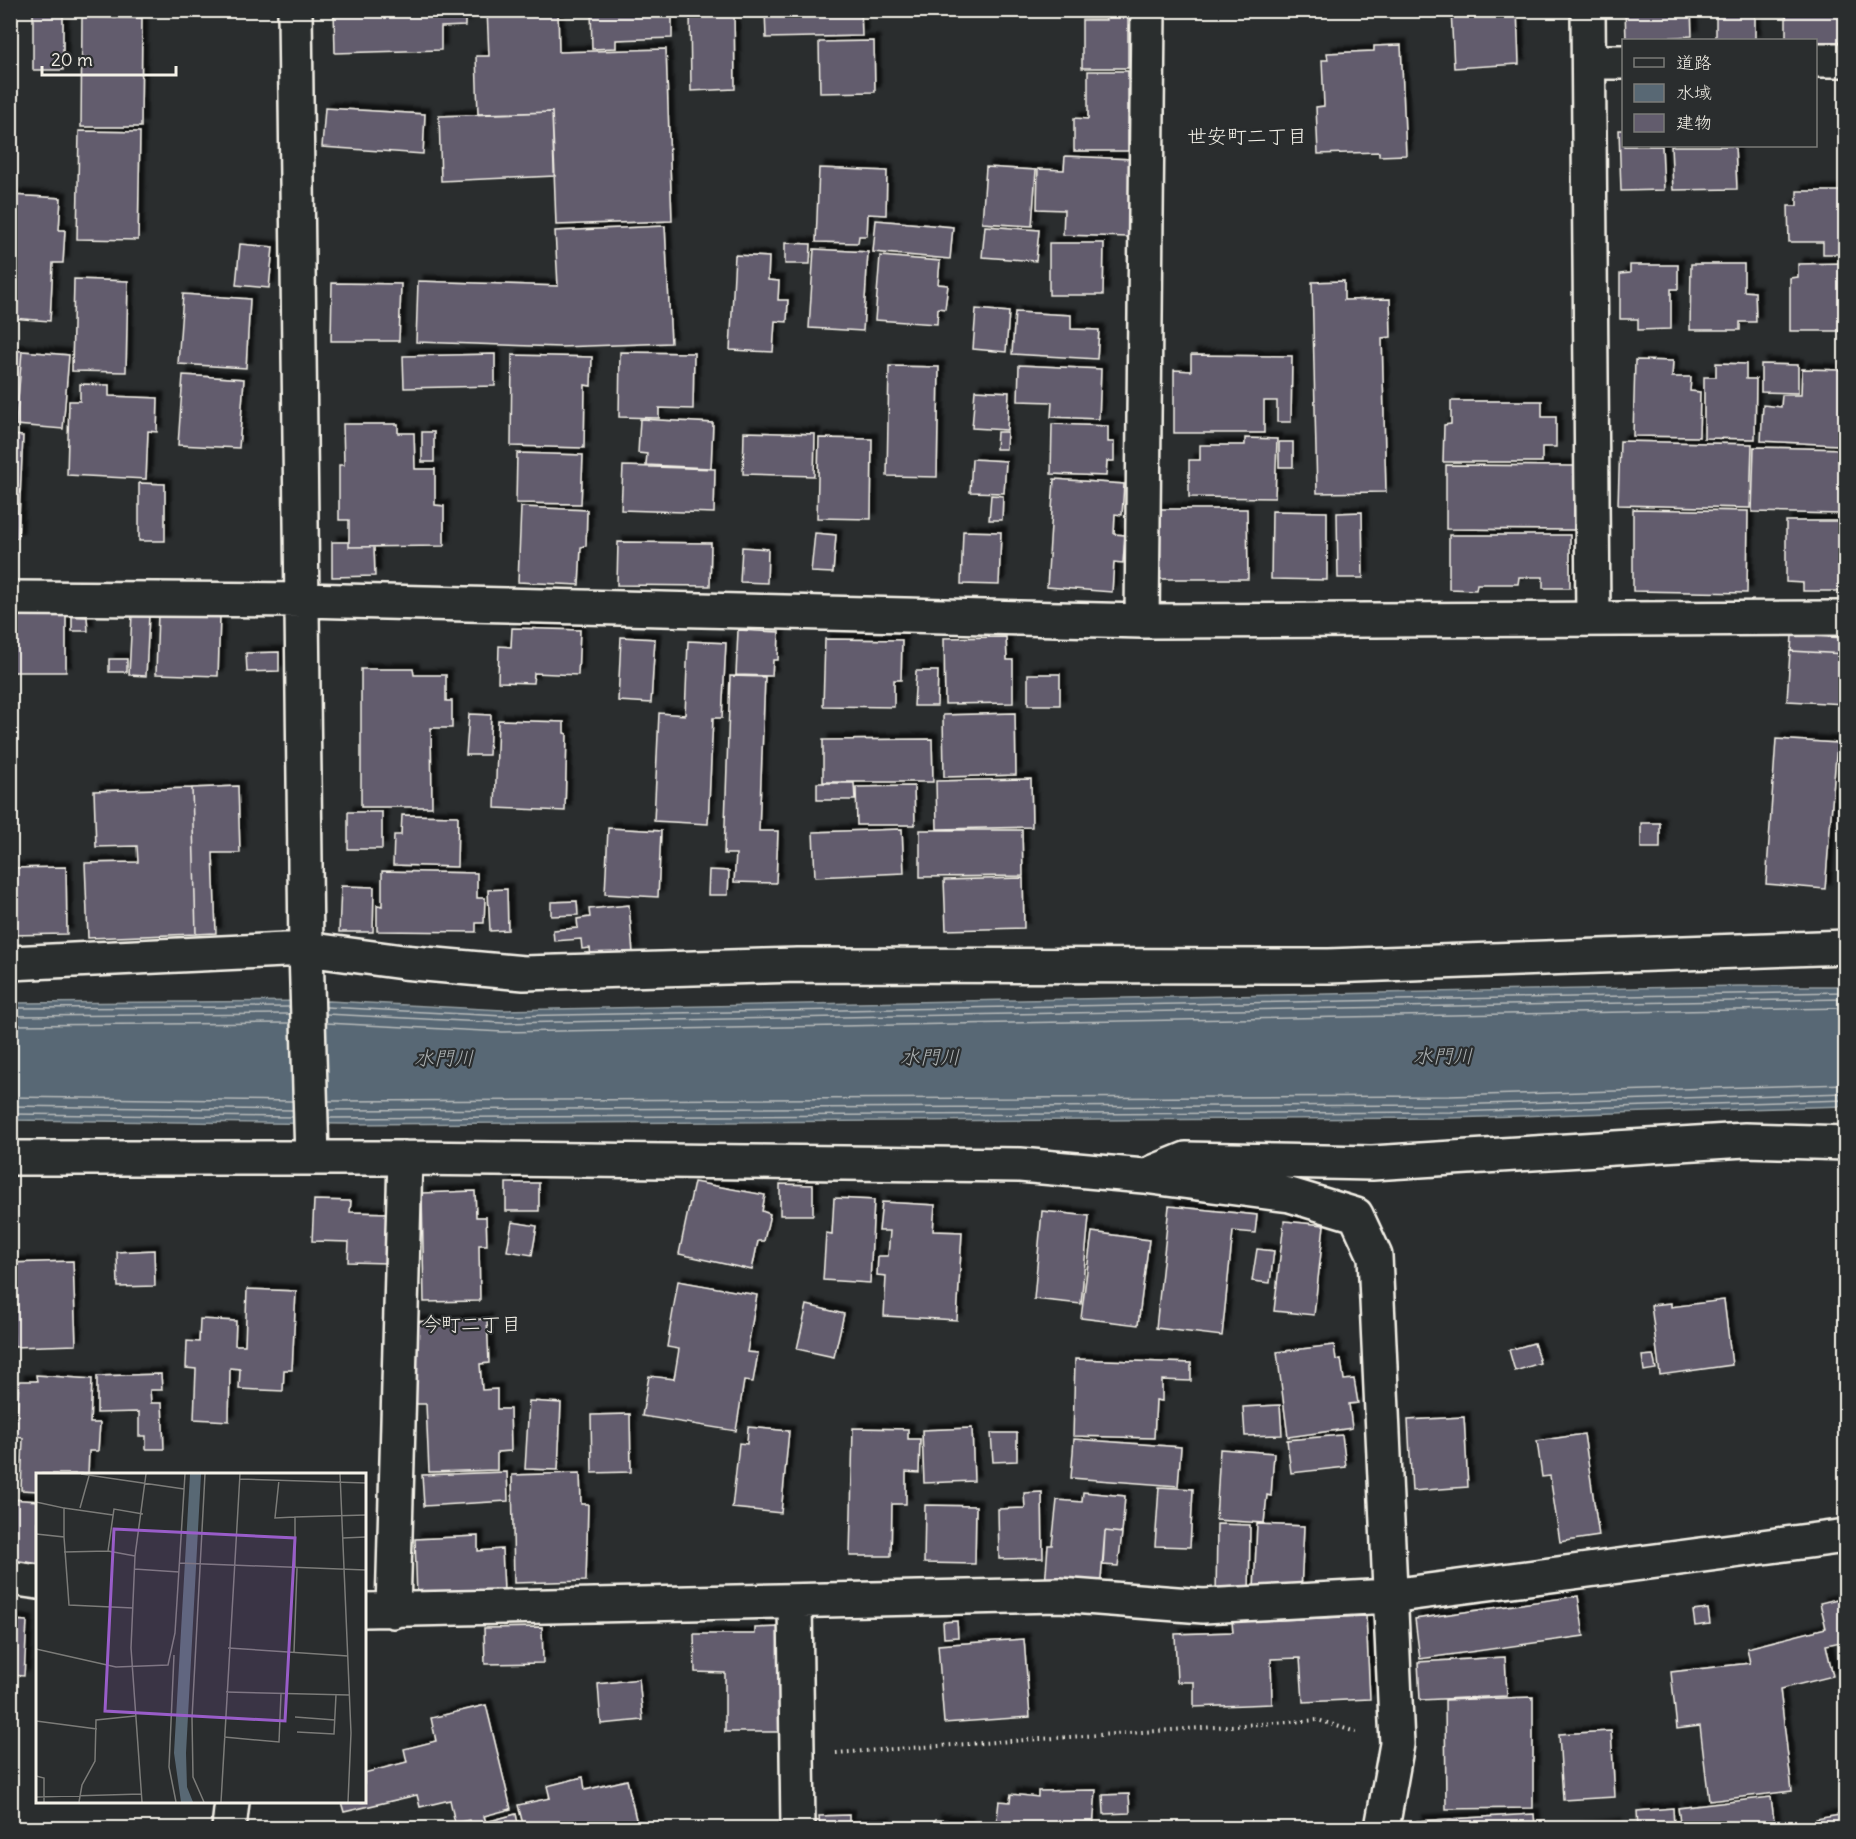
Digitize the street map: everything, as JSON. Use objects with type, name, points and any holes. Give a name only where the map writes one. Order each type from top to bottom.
[{"type":"street","points":[[295,10],[306,949],[309,989],[311,1144]]},
{"type":"street","points":[[1143,621],[1148,10]]},
{"type":"street","points":[[1588,10],[1591,62],[1593,619]]},
{"type":"street","points":[[1817,60],[1845,60]]},
{"type":"street","points":[[1591,62],[1622,62]]},
{"type":"street","points":[[10,598],[303,600],[1143,621],[1845,618]]},
{"type":"street","points":[[10,963],[306,949],[404,963],[524,973],[798,965],[1329,966],[1845,947]]},
{"type":"street","points":[[1144,1176],[1186,1160],[1372,1163],[1745,1140],[1845,1143]]},
{"type":"street","points":[[10,1158],[311,1144],[405,1158],[1020,1165],[1144,1176],[1290,1195],[1356,1215],[1375,1256],[1397,1744],[1382,1828]]},
{"type":"street","points":[[405,1158],[379,1611],[1059,1595],[1203,1606],[1390,1596],[1845,1536]]},
{"type":"street","points":[[10,1578],[36,1582]]},
{"type":"street","points":[[795,1603],[798,1828]]},
{"type":"street","points":[[229,1828],[232,1803]]},
{"type":"path","points":[[797,1755],[1318,1720],[1397,1744]]},
{"type":"water","name":"水門川","points":[[1740,986],[1845,986],[1845,1106],[1450,1118],[343,1124],[11,1120],[11,1003],[329,1001],[503,1010]]},
{"type":"building","points":[[334,10],[465,10],[465,26],[441,27],[441,50],[335,53]]},
{"type":"building","points":[[487,10],[558,10],[559,52],[666,49],[672,221],[556,225],[552,112],[478,114],[476,56],[489,56]]},
{"type":"building","points":[[591,10],[672,10],[672,38],[616,40],[616,48],[592,49]]},
{"type":"building","points":[[690,10],[734,10],[735,89],[691,91]]},
{"type":"building","points":[[765,10],[861,10],[862,36],[766,38]]},
{"type":"building","points":[[1106,10],[1128,10],[1128,68],[1082,68],[1082,20],[1106,20]]},
{"type":"building","points":[[1451,10],[1517,10],[1519,64],[1454,68]]},
{"type":"building","points":[[1625,10],[1691,10],[1692,36],[1626,39]]},
{"type":"building","points":[[1716,10],[1755,10],[1755,39],[1716,39]]},
{"type":"building","points":[[1791,10],[1846,10],[1791,13]]},
{"type":"building","points":[[1786,11],[1791,11],[1791,13],[1846,12],[1846,43],[1817,42],[1817,39],[1786,39]]},
{"type":"building","points":[[63,12],[63,70],[33,70],[33,13]]},
{"type":"building","points":[[82,17],[142,18],[141,127],[81,127]]},
{"type":"building","points":[[874,41],[875,92],[820,93],[819,42]]},
{"type":"building","points":[[1401,45],[1406,155],[1379,156],[1379,152],[1318,154],[1316,107],[1324,106],[1322,60],[1328,60],[1327,53],[1374,51],[1374,46]]},
{"type":"building","points":[[1088,71],[1128,71],[1128,151],[1074,151],[1074,118],[1088,119]]},
{"type":"building","points":[[325,108],[425,114],[423,154],[322,147]]},
{"type":"building","points":[[552,112],[555,176],[441,181],[439,116]]},
{"type":"building","points":[[1619,130],[1622,130],[1622,147],[1662,147],[1664,190],[1621,191]]},
{"type":"building","points":[[79,131],[140,132],[138,240],[77,239]]},
{"type":"building","points":[[1671,147],[1735,147],[1737,189],[1673,190]]},
{"type":"building","points":[[1065,156],[1131,159],[1128,237],[1063,235],[1064,210],[1037,209],[1038,169],[1064,170]]},
{"type":"building","points":[[986,167],[1036,170],[1032,226],[982,223]]},
{"type":"building","points":[[819,168],[887,171],[886,215],[868,214],[867,236],[859,236],[858,243],[816,242]]},
{"type":"building","points":[[1797,191],[1846,191],[1846,254],[1823,254],[1823,242],[1789,242],[1788,206],[1797,206]]},
{"type":"building","points":[[10,195],[61,198],[59,230],[65,230],[63,263],[53,263],[50,321],[10,318]]},
{"type":"building","points":[[876,220],[953,227],[950,259],[873,252]]},
{"type":"building","points":[[665,226],[671,343],[560,347],[416,342],[418,281],[558,286],[555,231]]},
{"type":"building","points":[[985,226],[1039,230],[1036,261],[982,257]]},
{"type":"building","points":[[785,243],[811,244],[810,264],[785,264]]},
{"type":"building","points":[[1049,243],[1104,243],[1103,295],[1049,295]]},
{"type":"building","points":[[240,244],[273,247],[269,288],[236,285]]},
{"type":"building","points":[[814,249],[868,252],[863,331],[809,328]]},
{"type":"building","points":[[735,255],[769,257],[768,280],[779,281],[778,300],[788,300],[787,322],[775,321],[773,352],[730,350]]},
{"type":"building","points":[[880,256],[940,261],[938,284],[948,285],[945,309],[938,308],[937,324],[875,320]]},
{"type":"building","points":[[1846,263],[1846,331],[1790,331],[1790,278],[1798,277],[1798,264]]},
{"type":"building","points":[[1691,264],[1744,264],[1744,291],[1755,292],[1756,322],[1740,322],[1740,330],[1690,330]]},
{"type":"building","points":[[1630,265],[1678,265],[1678,289],[1671,289],[1671,329],[1638,330],[1638,319],[1620,319],[1620,274],[1630,273]]},
{"type":"building","points":[[74,279],[128,281],[126,372],[72,371]]},
{"type":"building","points":[[1344,281],[1344,300],[1390,299],[1391,337],[1382,338],[1386,492],[1317,493],[1312,282]]},
{"type":"building","points":[[332,283],[401,284],[399,341],[331,341]]},
{"type":"building","points":[[183,294],[250,299],[246,368],[178,364]]},
{"type":"building","points":[[976,309],[1009,312],[1006,352],[973,349]]},
{"type":"building","points":[[1015,312],[1071,315],[1071,329],[1099,330],[1097,359],[1012,354]]},
{"type":"building","points":[[10,350],[22,351],[16,425],[10,424]]},
{"type":"building","points":[[22,351],[69,355],[63,429],[16,425]]},
{"type":"building","points":[[620,352],[694,353],[693,409],[659,408],[659,418],[619,417]]},
{"type":"building","points":[[495,354],[495,386],[404,388],[403,356]]},
{"type":"building","points":[[512,355],[592,357],[591,386],[585,385],[584,448],[511,446]]},
{"type":"building","points":[[1191,355],[1292,356],[1291,422],[1277,422],[1277,401],[1264,401],[1264,433],[1174,433],[1174,370],[1191,371]]},
{"type":"building","points":[[1635,360],[1673,361],[1672,377],[1691,377],[1690,391],[1700,392],[1699,437],[1633,436]]},
{"type":"building","points":[[1716,363],[1746,364],[1746,379],[1756,379],[1755,439],[1704,438],[1704,377],[1716,377]]},
{"type":"building","points":[[1761,364],[1798,365],[1798,393],[1761,392]]},
{"type":"building","points":[[1019,365],[1101,369],[1099,419],[1051,417],[1052,402],[1018,401]]},
{"type":"building","points":[[889,366],[939,367],[937,477],[887,476]]},
{"type":"building","points":[[1802,369],[1842,370],[1839,445],[1761,441],[1763,405],[1781,407],[1782,395],[1801,395]]},
{"type":"building","points":[[183,375],[244,379],[239,448],[178,445]]},
{"type":"building","points":[[80,384],[109,385],[109,396],[158,398],[157,432],[148,431],[146,479],[67,475],[69,401],[80,401]]},
{"type":"building","points":[[975,390],[1009,392],[1007,430],[972,428]]},
{"type":"building","points":[[1451,401],[1542,401],[1542,417],[1556,417],[1556,447],[1542,447],[1542,462],[1443,462],[1444,425],[1451,424]]},
{"type":"building","points":[[640,419],[713,423],[711,468],[646,465],[647,454],[638,453]]},
{"type":"building","points":[[343,424],[398,424],[398,433],[414,433],[415,469],[435,469],[435,505],[444,506],[444,546],[349,547],[349,520],[339,520],[339,465],[344,465]]},
{"type":"building","points":[[1052,424],[1108,426],[1108,442],[1114,442],[1114,461],[1107,461],[1106,476],[1051,474]]},
{"type":"building","points":[[422,432],[434,432],[434,462],[422,462]]},
{"type":"building","points":[[744,432],[815,434],[814,476],[743,474]]},
{"type":"building","points":[[997,432],[1007,432],[1006,449],[996,449]]},
{"type":"building","points":[[10,435],[23,436],[18,538],[10,538]]},
{"type":"building","points":[[819,438],[872,439],[871,519],[817,518]]},
{"type":"building","points":[[1245,438],[1277,439],[1275,498],[1189,497],[1189,460],[1200,460],[1200,445],[1245,445]]},
{"type":"building","points":[[1620,441],[1752,444],[1750,508],[1618,505]]},
{"type":"building","points":[[1279,442],[1293,442],[1293,467],[1279,467]]},
{"type":"building","points":[[1754,447],[1844,449],[1842,514],[1752,512]]},
{"type":"building","points":[[517,453],[583,455],[581,504],[516,503]]},
{"type":"building","points":[[972,459],[1006,461],[1004,493],[970,492]]},
{"type":"building","points":[[1446,465],[1574,466],[1574,530],[1446,529]]},
{"type":"building","points":[[623,466],[715,469],[714,513],[621,510]]},
{"type":"building","points":[[1054,479],[1124,484],[1122,515],[1115,514],[1114,534],[1125,535],[1123,563],[1114,562],[1112,592],[1047,587]]},
{"type":"building","points":[[139,483],[165,484],[165,541],[139,541]]},
{"type":"building","points":[[991,495],[1003,496],[1002,520],[989,520]]},
{"type":"building","points":[[521,507],[587,510],[586,546],[581,547],[579,585],[518,582]]},
{"type":"building","points":[[1155,509],[1247,509],[1248,579],[1155,579]]},
{"type":"building","points":[[1633,509],[1748,511],[1747,593],[1633,591]]},
{"type":"building","points":[[1272,511],[1327,512],[1327,580],[1271,579]]},
{"type":"building","points":[[1362,512],[1363,578],[1338,578],[1337,513]]},
{"type":"building","points":[[1786,521],[1840,521],[1841,591],[1803,591],[1803,583],[1786,582]]},
{"type":"building","points":[[963,531],[1001,532],[999,585],[961,584]]},
{"type":"building","points":[[815,533],[836,535],[833,573],[811,572]]},
{"type":"building","points":[[1449,535],[1570,535],[1570,588],[1543,588],[1543,577],[1519,577],[1518,584],[1477,584],[1476,590],[1449,589]]},
{"type":"building","points":[[332,542],[349,542],[349,547],[374,547],[375,576],[332,577]]},
{"type":"building","points":[[618,542],[711,543],[710,586],[617,585]]},
{"type":"building","points":[[742,547],[768,549],[767,583],[740,582]]},
{"type":"building","points":[[158,613],[220,615],[218,676],[156,674]]},
{"type":"building","points":[[132,614],[149,614],[146,676],[129,675]]},
{"type":"building","points":[[10,615],[66,615],[66,672],[10,672]]},
{"type":"building","points":[[72,616],[87,617],[88,631],[72,631]]},
{"type":"building","points":[[512,628],[580,630],[578,675],[534,673],[533,683],[498,682],[499,646],[511,647]]},
{"type":"building","points":[[738,630],[779,632],[778,660],[773,660],[772,676],[736,675]]},
{"type":"building","points":[[1792,635],[1846,638],[1846,654],[1791,651]]},
{"type":"building","points":[[621,637],[655,639],[651,703],[618,701]]},
{"type":"building","points":[[1006,637],[1007,660],[1013,660],[1013,703],[945,704],[944,638]]},
{"type":"building","points":[[825,639],[902,640],[901,680],[894,680],[894,707],[823,706]]},
{"type":"building","points":[[688,641],[726,643],[722,718],[713,718],[708,824],[654,821],[659,713],[685,715]]},
{"type":"building","points":[[1790,651],[1846,654],[1846,704],[1787,701]]},
{"type":"building","points":[[279,652],[279,671],[247,672],[246,653]]},
{"type":"building","points":[[109,659],[127,659],[127,672],[109,672]]},
{"type":"building","points":[[361,669],[413,669],[414,675],[446,675],[446,701],[452,701],[452,728],[431,728],[432,807],[361,807]]},
{"type":"building","points":[[916,671],[938,671],[937,706],[914,706]]},
{"type":"building","points":[[1028,674],[1060,674],[1060,705],[1028,705]]},
{"type":"building","points":[[730,676],[765,677],[759,831],[778,831],[776,883],[734,882],[736,854],[724,854]]},
{"type":"building","points":[[1015,713],[1016,775],[944,777],[943,715]]},
{"type":"building","points":[[469,714],[491,715],[489,755],[466,755]]},
{"type":"building","points":[[498,720],[564,722],[564,733],[567,734],[565,811],[495,808]]},
{"type":"building","points":[[1846,733],[1846,777],[1842,777]]},
{"type":"building","points":[[932,739],[933,782],[823,782],[823,740]]},
{"type":"building","points":[[1776,739],[1837,743],[1825,889],[1766,884]]},
{"type":"building","points":[[1031,779],[1032,827],[937,829],[936,781]]},
{"type":"building","points":[[817,783],[854,783],[855,800],[817,800]]},
{"type":"building","points":[[238,786],[240,853],[213,853],[216,933],[196,934],[192,788]]},
{"type":"building","points":[[914,786],[915,825],[857,825],[856,787]]},
{"type":"building","points":[[192,788],[196,934],[88,938],[85,863],[138,862],[137,846],[96,847],[94,791]]},
{"type":"building","points":[[348,812],[382,812],[382,849],[348,849]]},
{"type":"building","points":[[402,815],[458,816],[457,867],[393,865],[394,835],[401,835]]},
{"type":"building","points":[[1846,819],[1846,887],[1840,887]]},
{"type":"building","points":[[1641,823],[1660,823],[1660,848],[1641,848]]},
{"type":"building","points":[[608,828],[661,831],[658,897],[605,894]]},
{"type":"building","points":[[902,829],[904,873],[815,877],[813,832]]},
{"type":"building","points":[[920,830],[1022,830],[1023,876],[920,877]]},
{"type":"building","points":[[66,867],[67,934],[10,935],[10,868]]},
{"type":"building","points":[[709,870],[729,871],[728,895],[708,895]]},
{"type":"building","points":[[382,871],[477,873],[477,898],[485,898],[484,923],[476,923],[476,932],[377,931],[377,905],[382,906]]},
{"type":"building","points":[[1023,878],[1024,928],[946,930],[944,880]]},
{"type":"building","points":[[341,886],[374,887],[373,932],[339,932]]},
{"type":"building","points":[[507,889],[508,930],[490,931],[488,890]]},
{"type":"building","points":[[577,901],[578,915],[551,916],[551,902]]},
{"type":"building","points":[[629,905],[633,953],[591,957],[590,948],[582,949],[581,939],[554,941],[553,930],[578,928],[577,919],[590,917],[589,909]]},
{"type":"building","points":[[694,1182],[765,1195],[762,1211],[770,1214],[764,1241],[758,1241],[752,1270],[679,1254]]},
{"type":"building","points":[[506,1183],[539,1183],[539,1211],[506,1211]]},
{"type":"building","points":[[780,1184],[813,1185],[813,1215],[780,1215]]},
{"type":"building","points":[[475,1191],[476,1217],[486,1217],[487,1245],[479,1245],[480,1301],[424,1302],[422,1193]]},
{"type":"building","points":[[834,1198],[874,1200],[870,1283],[823,1280],[826,1233],[832,1234]]},
{"type":"building","points":[[314,1200],[351,1201],[350,1212],[389,1213],[387,1263],[348,1262],[349,1242],[312,1241]]},
{"type":"building","points":[[882,1202],[935,1205],[933,1231],[962,1232],[957,1320],[884,1316],[886,1276],[877,1275],[878,1256],[888,1256],[890,1231],[879,1231]]},
{"type":"building","points":[[1169,1206],[1257,1215],[1255,1233],[1233,1231],[1222,1336],[1156,1328]]},
{"type":"building","points":[[1042,1211],[1089,1216],[1081,1304],[1034,1299]]},
{"type":"building","points":[[1284,1221],[1324,1225],[1314,1315],[1274,1311]]},
{"type":"building","points":[[512,1222],[537,1226],[532,1255],[507,1251]]},
{"type":"building","points":[[1092,1232],[1149,1240],[1138,1325],[1081,1318]]},
{"type":"building","points":[[1257,1249],[1274,1251],[1270,1283],[1252,1281]]},
{"type":"building","points":[[154,1250],[155,1286],[118,1287],[117,1252]]},
{"type":"building","points":[[73,1261],[76,1345],[14,1347],[10,1263]]},
{"type":"building","points":[[678,1281],[757,1295],[747,1352],[758,1353],[753,1382],[744,1381],[736,1431],[642,1416],[649,1376],[674,1379],[679,1349],[667,1347]]},
{"type":"building","points":[[247,1289],[296,1291],[292,1370],[284,1370],[283,1391],[239,1389],[240,1369],[230,1368],[229,1421],[194,1419],[196,1369],[186,1368],[187,1341],[199,1342],[200,1319],[236,1321],[235,1345],[245,1345]]},
{"type":"building","points":[[1724,1300],[1732,1365],[1660,1375],[1651,1305],[1671,1303],[1671,1307]]},
{"type":"building","points":[[807,1305],[844,1314],[834,1357],[797,1349]]},
{"type":"building","points":[[487,1319],[489,1363],[480,1364],[482,1390],[497,1389],[497,1409],[510,1409],[511,1451],[497,1452],[497,1470],[429,1472],[426,1404],[413,1404],[410,1322]]},
{"type":"building","points":[[1534,1343],[1540,1363],[1515,1371],[1509,1350]]},
{"type":"building","points":[[1334,1345],[1336,1360],[1341,1359],[1344,1380],[1354,1379],[1358,1403],[1349,1404],[1352,1428],[1288,1437],[1277,1352]]},
{"type":"building","points":[[1653,1355],[1656,1369],[1644,1371],[1642,1356]]},
{"type":"building","points":[[1075,1359],[1191,1363],[1191,1381],[1162,1380],[1162,1401],[1156,1400],[1154,1438],[1073,1436]]},
{"type":"building","points":[[161,1374],[162,1390],[150,1390],[151,1403],[162,1403],[164,1449],[146,1449],[146,1436],[139,1436],[139,1412],[97,1413],[97,1376]]},
{"type":"building","points":[[36,1375],[92,1379],[90,1423],[100,1423],[98,1451],[89,1451],[88,1473],[36,1473],[36,1491],[21,1490],[23,1438],[16,1437],[19,1381],[37,1381]]},
{"type":"building","points":[[529,1401],[561,1403],[558,1470],[525,1469]]},
{"type":"building","points":[[1280,1405],[1282,1435],[1245,1436],[1243,1407]]},
{"type":"building","points":[[630,1414],[631,1472],[592,1473],[591,1415]]},
{"type":"building","points":[[1464,1417],[1468,1487],[1412,1491],[1408,1420]]},
{"type":"building","points":[[748,1427],[789,1431],[781,1513],[732,1508],[739,1443],[747,1444]]},
{"type":"building","points":[[853,1428],[908,1429],[908,1439],[920,1439],[919,1473],[906,1472],[906,1504],[892,1504],[891,1556],[850,1556]]},
{"type":"building","points":[[972,1428],[974,1481],[924,1483],[922,1430]]},
{"type":"building","points":[[991,1433],[1017,1433],[1017,1461],[993,1462]]},
{"type":"building","points":[[1584,1434],[1599,1536],[1560,1542],[1550,1476],[1542,1477],[1537,1441]]},
{"type":"building","points":[[1342,1435],[1346,1467],[1291,1473],[1287,1440]]},
{"type":"building","points":[[1074,1439],[1181,1447],[1178,1486],[1071,1478]]},
{"type":"building","points":[[1220,1449],[1274,1453],[1271,1496],[1267,1495],[1264,1523],[1216,1520]]},
{"type":"building","points":[[507,1472],[508,1501],[424,1506],[422,1475]]},
{"type":"building","points":[[580,1473],[581,1504],[588,1504],[586,1581],[514,1583],[512,1475]]},
{"type":"building","points":[[1159,1487],[1193,1489],[1190,1547],[1155,1546]]},
{"type":"building","points":[[1042,1492],[1043,1558],[999,1559],[998,1509],[1025,1508],[1024,1493]]},
{"type":"building","points":[[1083,1492],[1125,1496],[1122,1533],[1105,1531],[1100,1591],[1045,1586],[1048,1545],[1052,1545],[1057,1500],[1082,1502]]},
{"type":"building","points":[[10,1499],[36,1501],[36,1566],[10,1563]]},
{"type":"building","points":[[925,1505],[976,1506],[975,1564],[924,1563]]},
{"type":"building","points":[[1217,1524],[1250,1525],[1249,1599],[1216,1599]]},
{"type":"building","points":[[1257,1524],[1304,1526],[1301,1592],[1254,1591]]},
{"type":"building","points":[[1105,1531],[1122,1533],[1118,1566],[1103,1565]]},
{"type":"building","points":[[478,1536],[478,1551],[502,1549],[504,1591],[417,1597],[415,1539]]},
{"type":"building","points":[[1578,1596],[1584,1636],[1420,1659],[1415,1619]]},
{"type":"building","points":[[1846,1597],[1846,1641],[1826,1645],[1833,1676],[1780,1689],[1792,1791],[1709,1801],[1700,1726],[1677,1729],[1671,1672],[1750,1663],[1747,1648],[1826,1628],[1820,1603]]},
{"type":"building","points":[[1708,1609],[1710,1624],[1695,1626],[1693,1611]]},
{"type":"building","points":[[1366,1616],[1370,1699],[1303,1702],[1300,1658],[1271,1659],[1272,1704],[1194,1707],[1194,1682],[1177,1682],[1175,1634],[1233,1632],[1232,1622]]},
{"type":"building","points":[[10,1620],[27,1621],[24,1676],[10,1675]]},
{"type":"building","points":[[957,1621],[958,1637],[944,1638],[943,1622]]},
{"type":"building","points":[[542,1627],[543,1663],[485,1664],[484,1628]]},
{"type":"building","points":[[782,1627],[783,1732],[725,1732],[725,1673],[695,1672],[694,1634],[755,1634],[755,1628]]},
{"type":"building","points":[[1024,1639],[1030,1717],[944,1723],[938,1645]]},
{"type":"building","points":[[1505,1657],[1507,1696],[1420,1700],[1418,1662]]},
{"type":"building","points":[[639,1679],[643,1720],[601,1724],[598,1684]]},
{"type":"building","points":[[1533,1697],[1533,1808],[1446,1809],[1445,1700]]},
{"type":"building","points":[[486,1705],[511,1809],[484,1816],[486,1822],[516,1814],[519,1828],[472,1828],[469,1820],[455,1823],[450,1800],[420,1807],[417,1795],[344,1812],[341,1803],[366,1803],[366,1772],[407,1762],[404,1749],[436,1741],[431,1718]]},
{"type":"building","points":[[1611,1731],[1615,1797],[1563,1800],[1559,1734]]},
{"type":"building","points":[[583,1777],[585,1790],[627,1780],[638,1828],[524,1828],[518,1805],[550,1798],[547,1786]]},
{"type":"building","points":[[1096,1790],[1093,1828],[996,1828],[999,1801],[1010,1802],[1011,1794],[1038,1797],[1038,1791]]},
{"type":"building","points":[[1129,1794],[1130,1813],[1104,1814],[1103,1795]]},
{"type":"building","points":[[1771,1797],[1775,1828],[1681,1828],[1678,1808]]},
{"type":"building","points":[[1673,1808],[1674,1828],[1638,1828],[1637,1811]]},
{"type":"building","points":[[1534,1814],[1535,1828],[1417,1828],[1417,1821]]},
{"type":"building","points":[[1846,1814],[1846,1828],[1818,1828],[1816,1819]]},
{"type":"building","points":[[849,1815],[849,1825],[885,1823],[885,1828],[820,1828],[819,1816]]},
{"type":"building","points":[[936,1820],[968,1822],[967,1828],[935,1828]]},
{"type":"building","points":[[1616,1824],[1616,1828],[1576,1828]]},
{"type":"district","name":"世安町二丁目","points":[[1247,136]]},
{"type":"district","name":"今町二丁目","points":[[471,1324]]}]
